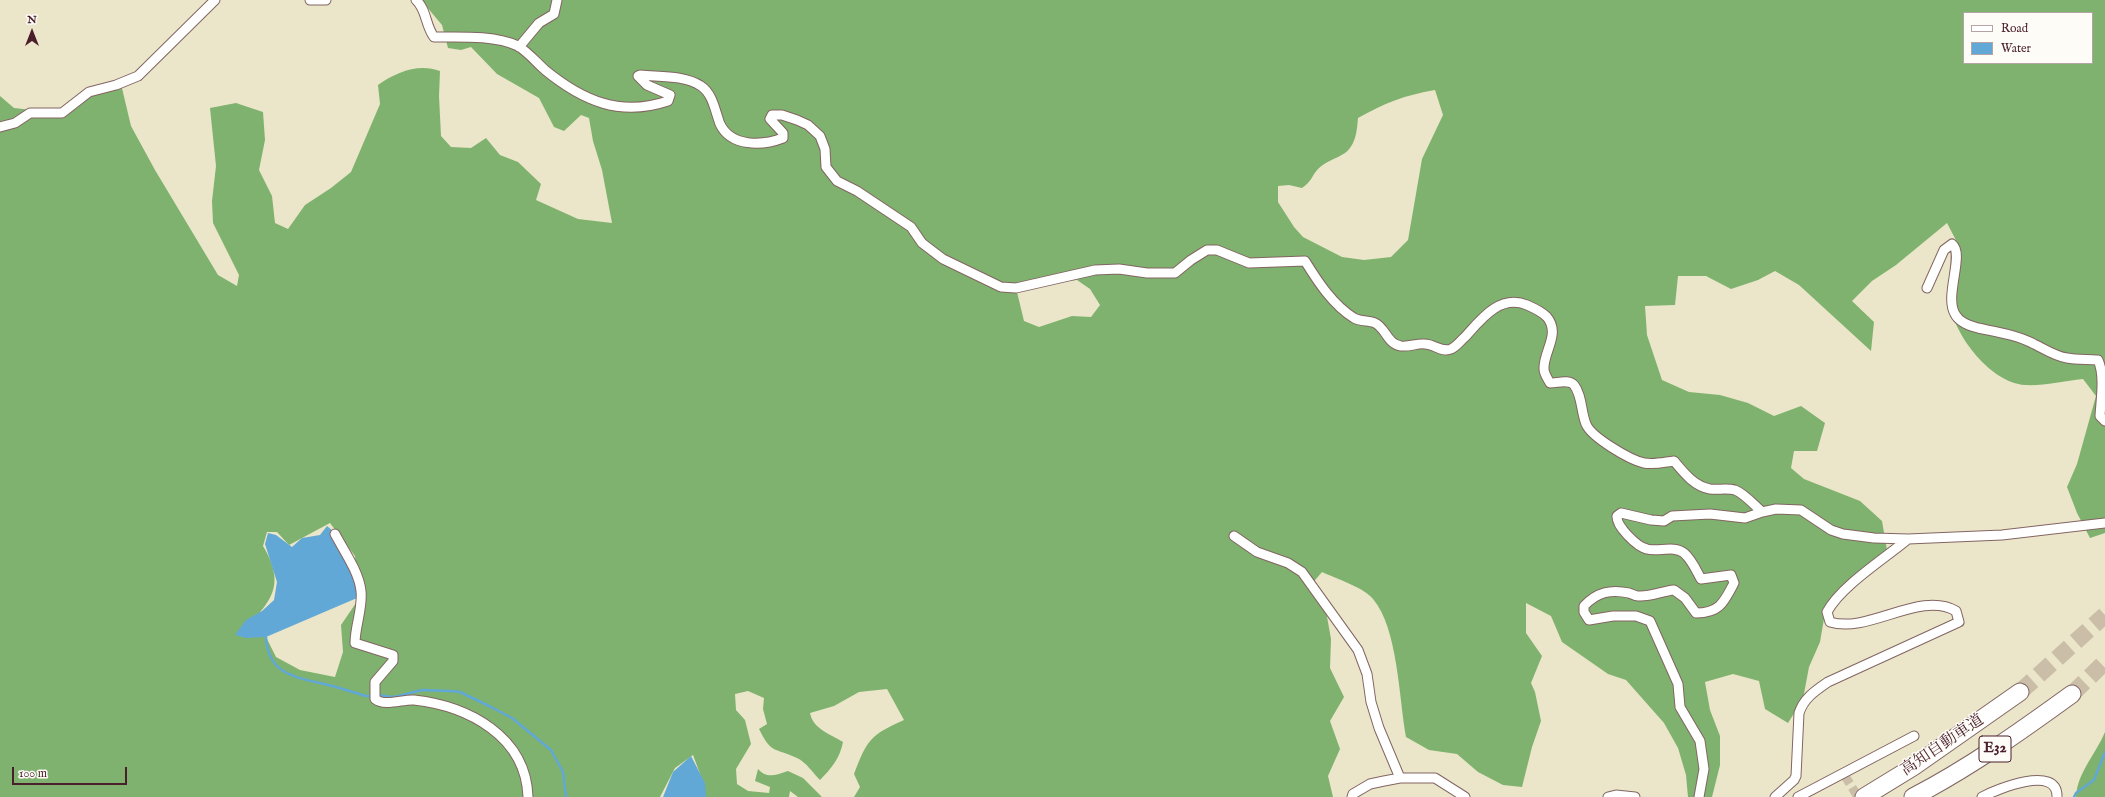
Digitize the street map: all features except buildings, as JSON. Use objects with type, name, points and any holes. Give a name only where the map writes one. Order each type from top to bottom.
[{"type":"highway","name":"高知自動車道","points":[[1864,797],[1913,767],[2020,692]]},
{"type":"highway","name":"高知自動車道","points":[[1913,797],[1977,760],[2026,728],[2072,694]]},
{"type":"street","points":[[0,127],[15,123],[30,113],[62,113],[89,92],[116,85],[138,76],[215,0]]},
{"type":"street","points":[[310,0],[326,0]]},
{"type":"street","points":[[416,0],[423,8],[428,29],[434,36],[481,37],[519,47],[546,70],[576,91],[599,102],[621,108],[659,104],[668,101],[670,96],[647,84],[638,76],[680,78],[693,82],[707,91],[721,125],[727,135],[742,142],[771,143],[783,138],[783,133],[770,119],[772,115],[782,115],[808,125],[820,136],[825,149],[826,167],[837,182],[857,191],[911,227],[922,243],[943,259],[1001,287],[1016,288],[1095,270],[1119,269],[1147,273],[1175,273],[1191,260],[1207,250],[1217,250],[1249,263],[1305,261],[1329,296],[1354,318],[1375,323],[1393,343],[1401,346],[1427,344],[1440,349],[1450,349],[1459,344],[1482,318],[1497,306],[1507,302],[1520,302],[1537,308],[1548,318],[1552,326],[1552,340],[1544,370],[1546,375],[1550,383],[1568,382],[1573,384],[1578,392],[1586,425],[1593,435],[1632,459],[1644,464],[1674,460],[1686,476],[1695,483],[1709,489],[1734,490],[1740,493],[1762,512]]},
{"type":"street","points":[[519,47],[539,23],[554,14],[558,0]]},
{"type":"street","points":[[1927,288],[1944,250],[1952,244],[1956,250],[1955,271],[1950,297],[1951,306],[1955,316],[1965,324],[2000,332],[2034,344],[2054,354],[2068,358],[2098,360],[2102,366],[2100,416],[2105,422]]},
{"type":"street","points":[[1699,797],[1704,769],[1700,741],[1680,707],[1678,684],[1656,631],[1650,621],[1636,616],[1613,616],[1589,620],[1584,612],[1584,606],[1593,597],[1600,593],[1614,591],[1636,596],[1651,596],[1661,591],[1674,590],[1685,598],[1696,613],[1706,614],[1724,601],[1734,583],[1730,575],[1701,579],[1691,561],[1683,552],[1676,550],[1646,549],[1621,528],[1617,521],[1617,516],[1621,513],[1664,521],[1672,516],[1710,514],[1745,518],[1776,509],[1801,510],[1831,530],[1843,534],[1874,538],[1908,539],[2002,535],[2105,523]]},
{"type":"street","points":[[335,534],[361,590],[360,606],[355,630],[355,643],[394,655],[393,661],[375,682],[375,695],[378,701],[402,702],[413,700],[457,710],[471,715],[490,727],[505,740],[513,751],[522,770],[528,788],[528,797]]},
{"type":"street","points":[[1234,536],[1257,552],[1288,563],[1302,572],[1358,650],[1367,674],[1371,702],[1379,728],[1400,778]]},
{"type":"street","points":[[1775,797],[1794,780],[1796,776],[1799,713],[1802,704],[1812,693],[1828,682],[1959,622],[1956,611],[1947,606],[1925,606],[1841,626],[1830,622],[1827,612],[1831,604],[1846,589],[1908,539]]},
{"type":"street","points":[[1798,797],[1914,736]]},
{"type":"street","points":[[1352,797],[1353,794],[1370,784],[1400,778],[1435,778],[1465,797]]},
{"type":"street","points":[[1982,797],[2020,782],[2048,782],[2054,784],[2057,790],[2057,797]]},
{"type":"street","points":[[1608,797],[1616,794],[1635,797]]},
{"type":"green space","points":[[421,0],[2105,0],[2105,533],[2090,538],[2077,513],[2067,487],[2077,464],[2096,396],[2083,379],[2032,385],[2012,382],[2000,376],[1977,356],[1959,330],[1953,317],[1950,305],[1950,283],[1960,248],[1947,223],[1896,265],[1872,281],[1852,301],[1874,322],[1871,351],[1799,285],[1775,271],[1758,280],[1731,289],[1706,276],[1678,276],[1675,305],[1645,306],[1647,335],[1662,380],[1689,392],[1720,395],[1748,403],[1774,416],[1801,406],[1825,423],[1817,451],[1794,451],[1791,468],[1804,479],[1860,501],[1882,521],[1887,550],[1825,613],[1820,642],[1809,667],[1803,699],[1788,723],[1765,709],[1759,681],[1733,674],[1705,682],[1710,710],[1720,736],[1720,765],[1712,797],[1688,797],[1686,775],[1678,748],[1664,723],[1626,680],[1608,674],[1562,642],[1551,616],[1526,603],[1526,633],[1542,656],[1531,683],[1535,692],[1541,721],[1532,747],[1522,787],[1503,785],[1478,772],[1457,754],[1429,750],[1406,737],[1393,645],[1388,627],[1381,612],[1369,595],[1322,572],[1310,586],[1326,611],[1331,639],[1330,668],[1344,697],[1330,721],[1340,749],[1328,776],[1333,797],[854,797],[860,787],[854,774],[867,746],[871,740],[884,730],[904,720],[887,689],[859,692],[834,706],[810,713],[812,719],[818,727],[843,742],[840,753],[834,763],[820,780],[800,760],[774,749],[767,743],[759,729],[767,724],[763,709],[764,698],[748,691],[735,694],[736,710],[745,720],[751,744],[736,769],[737,784],[748,791],[769,793],[770,787],[755,781],[758,769],[768,775],[776,775],[788,771],[803,778],[822,797],[798,797],[790,791],[789,797],[699,797],[703,782],[693,755],[675,768],[660,797],[0,797],[0,96],[14,108],[50,112],[79,104],[103,89],[121,84],[131,126],[155,170],[218,275],[237,286],[239,275],[213,223],[212,201],[216,166],[210,108],[236,103],[263,112],[265,140],[259,170],[272,196],[275,223],[288,229],[305,205],[331,188],[351,172],[380,104],[378,85],[392,76],[416,68],[440,71],[439,96],[441,136],[451,147],[471,148],[486,138],[500,155],[518,162],[541,184],[536,200],[578,219],[612,223],[602,170],[593,141],[589,118],[581,115],[564,131],[554,127],[539,98],[497,74],[471,47],[461,50],[448,48],[442,25]],"holes":[[[1435,90],[1443,115],[1422,159],[1408,240],[1391,257],[1364,260],[1342,257],[1303,237],[1294,227],[1278,202],[1278,186],[1289,185],[1302,188],[1308,183],[1321,166],[1349,150],[1354,142],[1358,118],[1395,100],[1414,94]],[[1077,280],[1090,289],[1100,305],[1091,317],[1072,316],[1039,327],[1024,321],[1017,292],[1054,282]],[[330,523],[355,556],[356,575],[361,589],[356,603],[341,625],[343,652],[335,677],[300,670],[276,657],[266,637],[238,636],[258,615],[271,596],[274,585],[274,574],[271,561],[263,546],[267,532],[277,532],[289,545]]]},
{"type":"green space","points":[[2105,732],[2105,797],[2076,797],[2077,788],[2083,772]]},
{"type":"water","points":[[327,526],[340,537],[358,588],[357,598],[266,637],[246,638],[235,635],[246,620],[262,611],[274,600],[277,582],[265,544],[268,533],[276,535],[292,547],[302,538],[320,535]]},
{"type":"water","points":[[691,756],[705,783],[706,797],[663,797],[673,772]]},
{"type":"waterway","points":[[266,637],[268,649],[272,659],[284,672],[303,679],[366,696],[372,696]]},
{"type":"waterway","points":[[377,695],[394,697],[422,690],[460,692],[512,718],[551,750],[563,772],[566,797]]},
{"type":"waterway","points":[[2074,797],[2076,793],[2094,780],[2105,752]]},
{"type":"tunnel","points":[[2020,692],[2105,615]]},
{"type":"tunnel","points":[[2072,694],[2105,662]]},
{"type":"tunnel","points":[[1845,776],[1858,797]]}]
